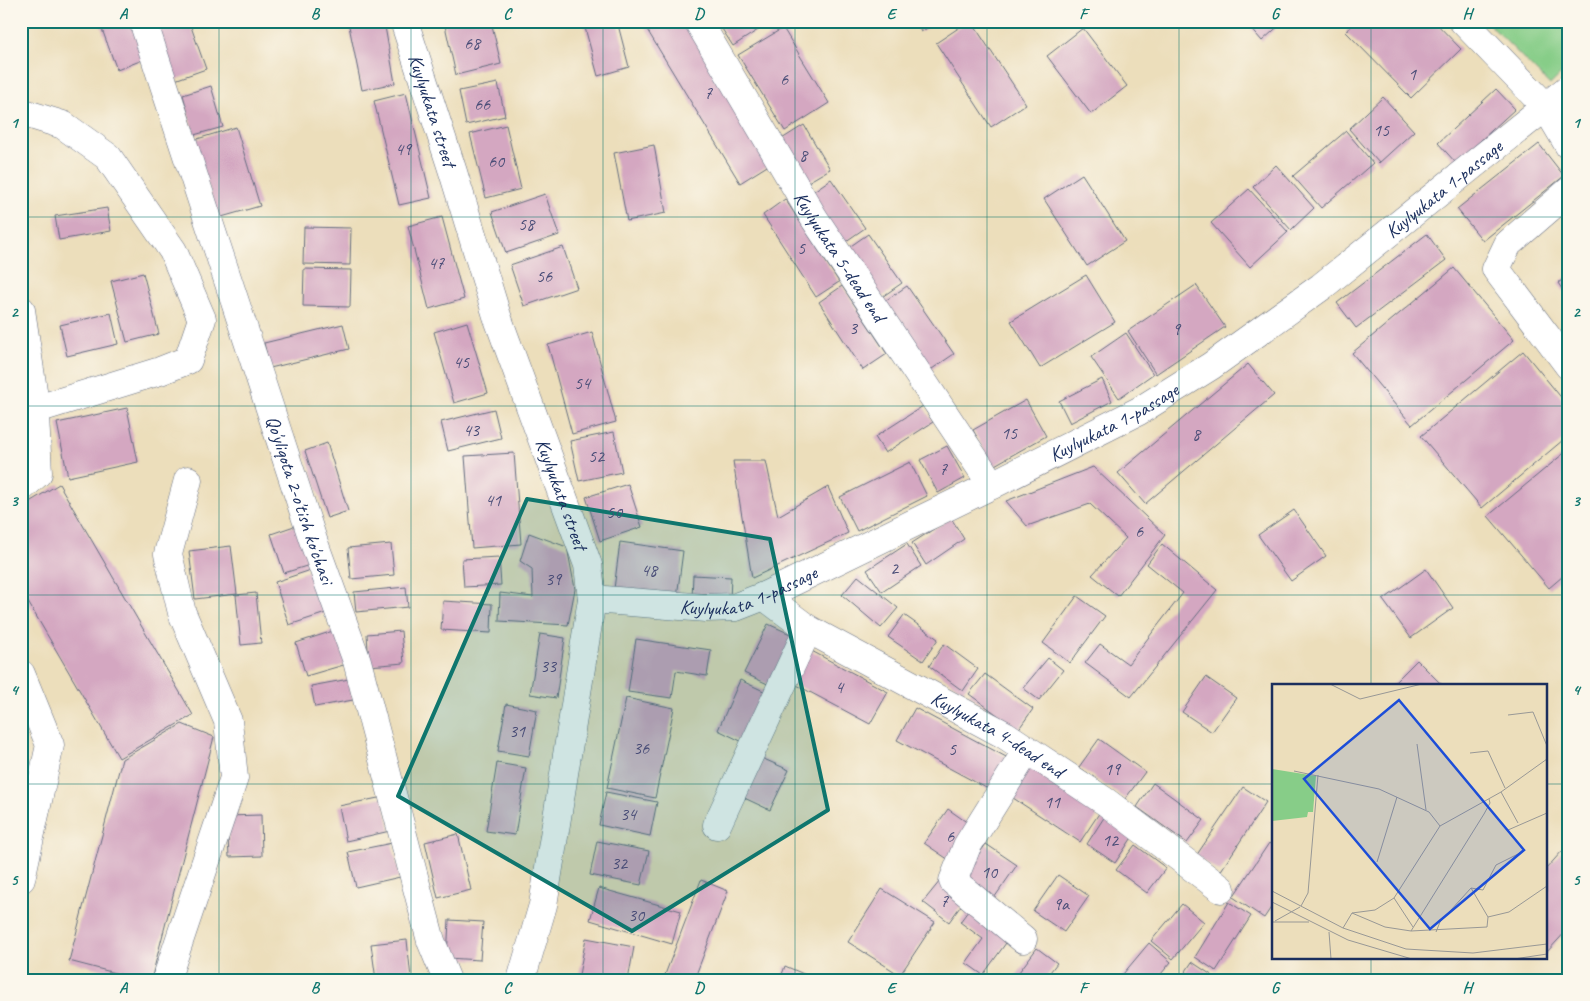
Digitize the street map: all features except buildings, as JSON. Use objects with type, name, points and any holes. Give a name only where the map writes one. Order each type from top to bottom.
[{"type":"street","name":"Qo'yliqota 2-o'tish ko'chasi","points":[[143,21],[313,540],[357,661],[431,941],[447,980]]},
{"type":"street","name":"Kuylyukata street","points":[[404,21],[497,316],[588,566],[592,599],[543,905],[522,980]]},
{"type":"street","name":"Kuylyukata 5-dead end","points":[[698,21],[814,218],[992,485]]},
{"type":"street","points":[[1463,21],[1546,107],[1569,146]]},
{"type":"street","name":"Kuylyukata 1-passage","points":[[592,599],[706,608],[736,607],[764,596],[1139,411],[1211,366],[1321,287],[1569,88]]},
{"type":"street","points":[[21,112],[63,125],[108,156],[173,251],[202,319],[188,360],[160,371],[34,410]]},
{"type":"street","points":[[1569,191],[1508,244],[1496,269],[1569,366]]},
{"type":"street","points":[[21,310],[34,410],[27,477]]},
{"type":"street","points":[[166,980],[234,778],[228,721],[182,613],[168,554],[188,480]]},
{"type":"street","name":"Kuylyukata 4-dead end","points":[[764,596],[808,629],[1004,735],[1106,802],[1221,889]]},
{"type":"street","points":[[717,825],[808,629]]},
{"type":"street","points":[[21,674],[50,745],[21,879]]},
{"type":"street","points":[[1023,939],[953,882],[967,846],[1027,750]]},
{"type":"highlighted area","points":[[527,499],[770,539],[828,810],[632,931],[398,796]]},
{"type":"green space","points":[[1486,21],[1569,21],[1569,66],[1550,85]]}]
